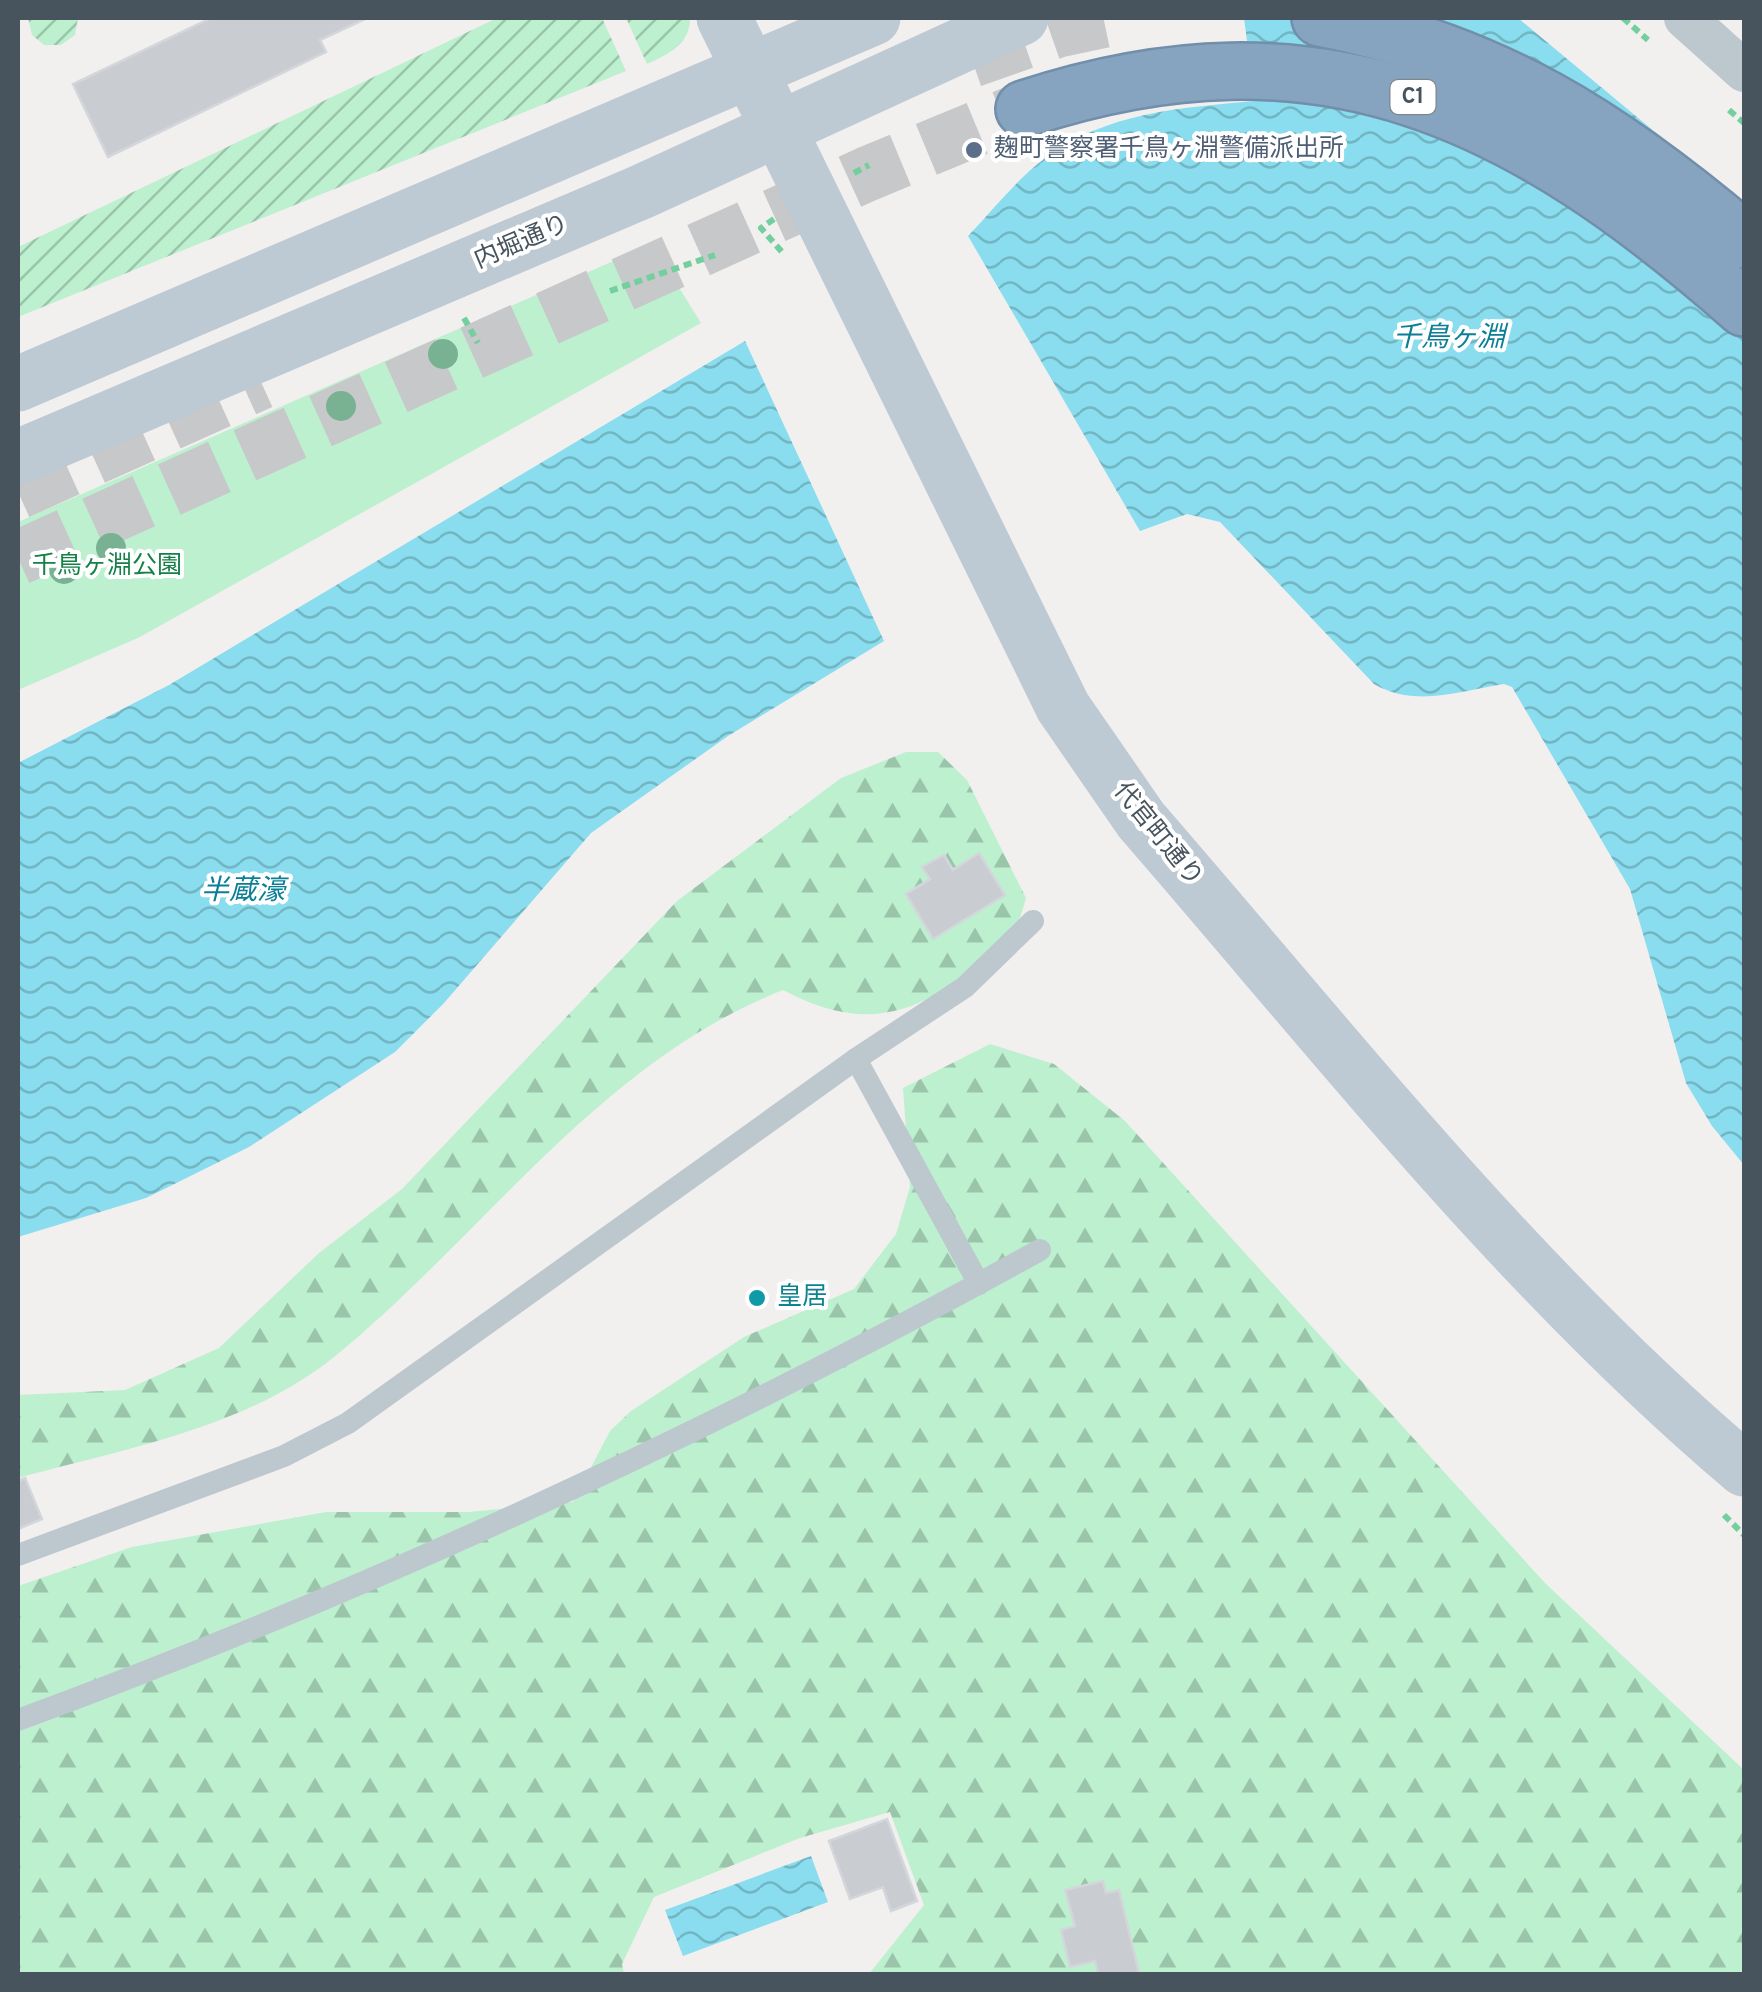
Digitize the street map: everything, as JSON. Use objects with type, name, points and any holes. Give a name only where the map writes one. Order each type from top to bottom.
[{"type":"highway","name":"C1","points":[[1320,18],[1418,40],[1523,83],[1633,149],[1744,240]]},
{"type":"highway","name":"C1","points":[[1024,110],[1116,83],[1220,70],[1302,74],[1376,86],[1464,116],[1554,162],[1669,243],[1744,308]]},
{"type":"main road","name":"代官町通り","points":[[724,18],[1063,707],[1095,758],[1141,820],[1480,1210],[1598,1333],[1744,1469]]},
{"type":"main road","points":[[18,384],[873,18]]},
{"type":"main road","name":"内堀通り","points":[[18,456],[781,129],[1021,18]]},
{"type":"street","points":[[1685,18],[1744,71]]},
{"type":"lane","points":[[18,1554],[284,1456],[348,1423],[856,1060],[965,987],[1033,921]]},
{"type":"lane","points":[[856,1060],[979,1284]]},
{"type":"lane","points":[[18,1720],[292,1615],[500,1524],[752,1404],[1040,1250]]},
{"type":"path","points":[[610,291],[715,254]]},
{"type":"path","points":[[463,317],[478,343]]},
{"type":"green space","points":[[28,18],[78,18],[75,35],[61,45],[44,45],[32,35]]},
{"type":"green space","points":[[497,18],[602,18],[626,71],[18,317],[18,247]]},
{"type":"green space","points":[[626,18],[690,18],[682,41],[647,64]]},
{"type":"green space","name":"千鳥ヶ淵公園","points":[[652,244],[701,323],[140,637],[18,690],[18,522]]},
{"type":"green space","points":[[906,752],[938,752],[967,780],[1026,898],[1011,948],[954,985],[903,1009],[849,1013],[783,990],[717,1022],[656,1061],[599,1106],[389,1309],[300,1381],[262,1402],[183,1433],[18,1478],[18,1395],[125,1390],[219,1348],[319,1253],[402,1189],[677,901],[841,778]]},
{"type":"green space","points":[[990,1044],[1054,1064],[1125,1121],[1545,1583],[1744,1770],[1744,1974],[869,1974],[924,1905],[890,1812],[800,1838],[654,1897],[622,1964],[624,1974],[18,1974],[18,1586],[132,1547],[326,1512],[469,1512],[573,1502],[610,1431],[631,1411],[744,1337],[854,1289],[896,1234],[910,1187],[903,1088]]},
{"type":"water","name":"千鳥ヶ淵","points":[[1244,18],[1518,18],[1744,206],[1744,1165],[1712,1126],[1686,1083],[1630,889],[1512,687],[1504,684],[1422,696],[1390,691],[1374,684],[1220,522],[1187,514],[1140,531],[968,236],[1034,167],[1093,131],[1145,115],[1255,101]]},
{"type":"water","name":"半蔵濠","points":[[745,341],[884,641],[728,736],[591,833],[444,1003],[395,1052],[249,1147],[146,1198],[18,1237],[18,763],[169,685]]},
{"type":"water","points":[[811,1856],[828,1902],[683,1956],[665,1910]]},
{"type":"building","points":[[211,18],[367,18],[320,40],[326,52],[108,157],[73,84]]},
{"type":"building","points":[[979,853],[1005,895],[933,939],[906,894],[930,879],[922,867],[944,855],[953,870]]},
{"type":"building","points":[[25,1478],[42,1519],[18,1529],[18,1481]]},
{"type":"building","points":[[887,1819],[917,1901],[891,1911],[883,1887],[850,1899],[829,1841]]},
{"type":"building","points":[[1103,1881],[1106,1893],[1119,1890],[1139,1973],[1098,1974],[1095,1961],[1070,1967],[1061,1930],[1075,1926],[1065,1890]]},
{"type":"tunnel","points":[[972,60],[1058,30],[1115,18]]},
{"type":"tunnel","points":[[18,558],[867,174],[1024,109]]},
{"type":"tunnel","points":[[18,492],[261,382]]},
{"type":"place","name":"麹町警察署千鳥ヶ淵警備派出所","points":[[974,150]]},
{"type":"place","name":"皇居","points":[[757,1298]]}]
